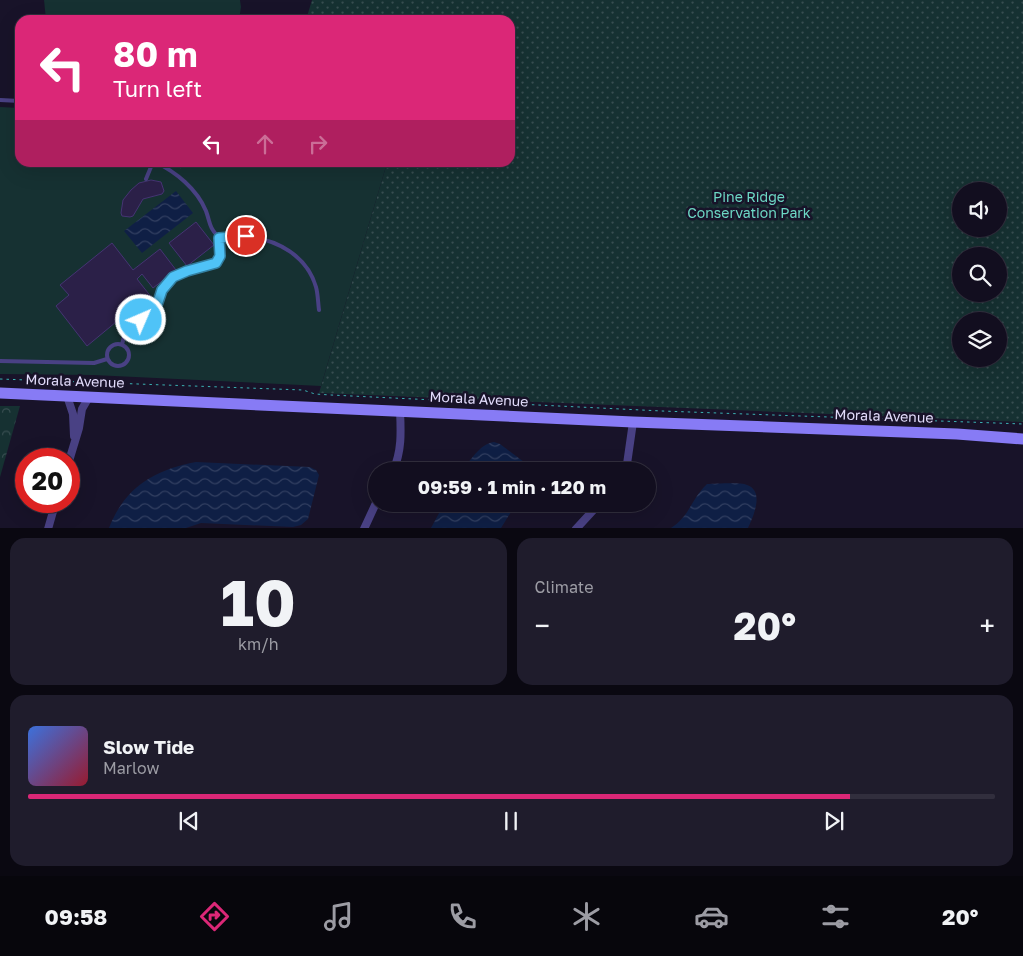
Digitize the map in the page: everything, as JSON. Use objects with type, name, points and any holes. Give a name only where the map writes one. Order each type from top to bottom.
[{"type":"street","name":"Morala Avenue","points":[[0,393],[633,422],[957,434],[1023,439]]},
{"type":"street","points":[[66,396],[73,414],[74,443]]},
{"type":"street","points":[[73,448],[79,428],[81,412],[89,397]]},
{"type":"street","points":[[396,462],[400,449],[400,410]]},
{"type":"street","points":[[627,462],[633,422]]},
{"type":"street","name":"Morala Avenue","points":[[957,434],[1023,431]]},
{"type":"street","points":[[364,528],[372,512]]},
{"type":"street","points":[[576,528],[592,512]]},
{"type":"street","points":[[48,528],[52,513]]},
{"type":"lane","points":[[0,100],[15,101]]},
{"type":"lane","points":[[146,179],[152,167]]},
{"type":"lane","points":[[122,345],[124,336],[129,329],[156,308],[162,290],[173,277],[216,263],[220,256],[219,238],[210,227],[205,210],[196,195],[175,173],[164,167]]},
{"type":"lane","points":[[219,238],[246,236],[272,241],[293,253],[307,267],[316,287],[319,310]]},
{"type":"lane","points":[[116,344],[122,345],[129,353],[126,362],[119,366],[114,366],[107,359],[108,350],[116,344]]},
{"type":"lane","points":[[0,361],[94,363],[107,359]]},
{"type":"path","points":[[175,173],[182,167]]},
{"type":"path","points":[[0,379],[229,386],[303,390],[315,394],[662,411],[1023,424]]},
{"type":"green space","points":[[44,0],[240,0],[241,7],[240,15],[46,15]]},
{"type":"green space","name":"Pine Ridge Conservation Park","points":[[312,0],[1023,0],[1023,422],[319,393],[386,167],[515,167],[515,15],[308,15]]},
{"type":"green space","points":[[0,107],[15,108],[15,167],[386,167],[321,386],[93,375],[0,374]]},
{"type":"green space","points":[[0,406],[20,406],[0,477]]},
{"type":"water","points":[[176,191],[193,213],[142,253],[124,231]]},
{"type":"water","points":[[489,443],[500,444],[524,462],[469,462],[480,449]]},
{"type":"water","points":[[196,462],[310,467],[316,470],[319,475],[308,519],[301,525],[293,527],[201,523],[186,528],[109,528],[123,502],[132,491],[154,476],[167,470]]},
{"type":"water","points":[[707,484],[739,484],[752,488],[757,498],[748,528],[671,528],[687,513]]},
{"type":"water","points":[[440,512],[511,512],[501,528],[431,528]]},
{"type":"building","points":[[151,180],[161,182],[164,191],[162,194],[143,199],[133,216],[122,216],[123,200],[131,190],[139,183]]},
{"type":"building","points":[[196,222],[214,245],[187,266],[169,243]]},
{"type":"building","points":[[112,243],[133,270],[160,249],[176,270],[153,288],[142,274],[137,279],[156,303],[122,330],[116,322],[87,346],[56,306],[69,295],[60,285]]},
{"type":"route","points":[[141,320],[156,308],[162,290],[173,277],[216,263],[220,256],[219,238],[246,236]]}]
